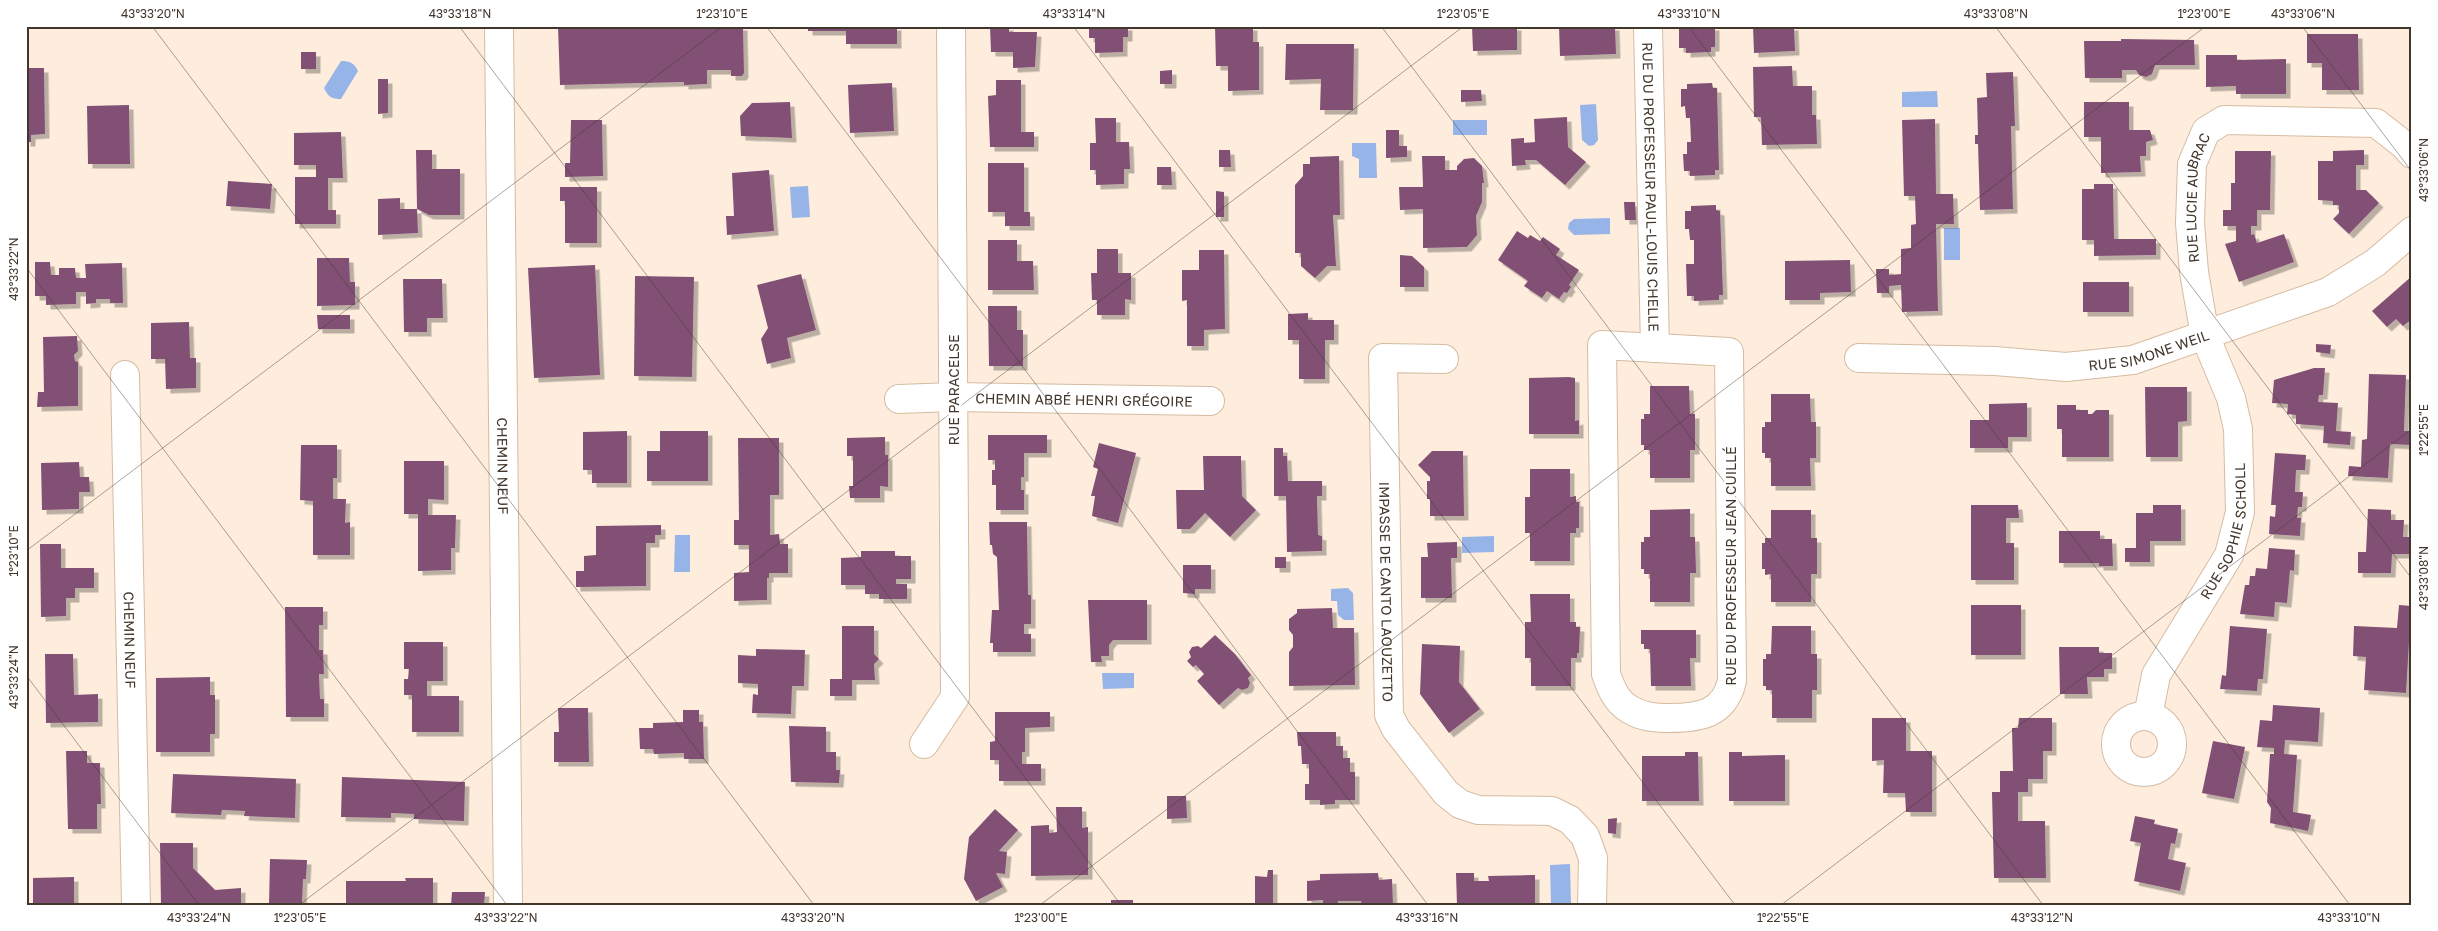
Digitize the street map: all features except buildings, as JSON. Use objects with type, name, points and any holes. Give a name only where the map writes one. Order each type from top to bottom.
[{"type":"street","name":"CHEMIN NEUF","points":[[499,26],[508,905]]},
{"type":"street","name":"RUE PARACELSE","points":[[924,744],[955,697],[951,26]]},
{"type":"street","name":"RUE DU PROFESSEUR PAUL-LOUIS CHELLE","points":[[1648,26],[1655,348]]},
{"type":"street","name":"RUE LUCIE AUBRAC","points":[[2205,336],[2194,272],[2190,223],[2192,164],[2206,132],[2224,120],[2376,123],[2404,145],[2412,154]]},
{"type":"street","name":"RUE SIMONE WEIL","points":[[1859,358],[1995,361],[2066,367],[2133,360],[2328,292],[2375,263],[2412,231]]},
{"type":"street","name":"RUE SOPHIE SCHOLL","points":[[2148,716],[2156,675],[2229,555],[2240,512],[2238,429],[2231,398],[2205,336]]},
{"type":"street","name":"RUE DU PROFESSEUR JEAN CUILLÉ","points":[[1602,345],[1655,348],[1729,352],[1732,681],[1729,693],[1722,703],[1708,713],[1690,718],[1648,717],[1629,709],[1614,694],[1606,674],[1602,345]]},
{"type":"street","name":"IMPASSE DE CANTO LAOUZETTO","points":[[1444,359],[1383,358],[1389,715],[1396,730],[1446,793],[1460,804],[1478,810],[1552,811],[1570,820],[1585,836],[1593,858],[1592,905]]},
{"type":"street","name":"CHEMIN NEUF","points":[[125,375],[136,905]]},
{"type":"street","name":"CHEMIN ABBÉ HENRI GRÉGOIRE","points":[[899,399],[953,397],[1210,401]]},
{"type":"water","points":[[341,61],[351,63],[358,71],[341,99],[338,99],[327,94],[324,88]]},
{"type":"water","points":[[1937,91],[1938,107],[1902,107],[1902,92]]},
{"type":"water","points":[[1596,104],[1598,140],[1594,145],[1589,146],[1582,140],[1580,105]]},
{"type":"water","points":[[1453,120],[1487,120],[1487,135],[1453,135]]},
{"type":"water","points":[[1352,143],[1376,143],[1377,178],[1359,178],[1359,159],[1352,156]]},
{"type":"water","points":[[808,186],[810,217],[792,218],[790,187]]},
{"type":"water","points":[[1610,218],[1610,234],[1574,235],[1568,229],[1569,223],[1574,219]]},
{"type":"water","points":[[1944,228],[1960,228],[1960,260],[1944,260]]},
{"type":"water","points":[[675,535],[690,535],[690,572],[674,572]]},
{"type":"water","points":[[1494,536],[1494,552],[1462,553],[1462,537]]},
{"type":"water","points":[[1348,588],[1353,593],[1354,620],[1344,620],[1338,615],[1337,601],[1331,601],[1331,589]]},
{"type":"water","points":[[1102,673],[1134,673],[1134,688],[1103,689]]},
{"type":"water","points":[[1570,864],[1571,904],[1551,904],[1550,865]]}]
